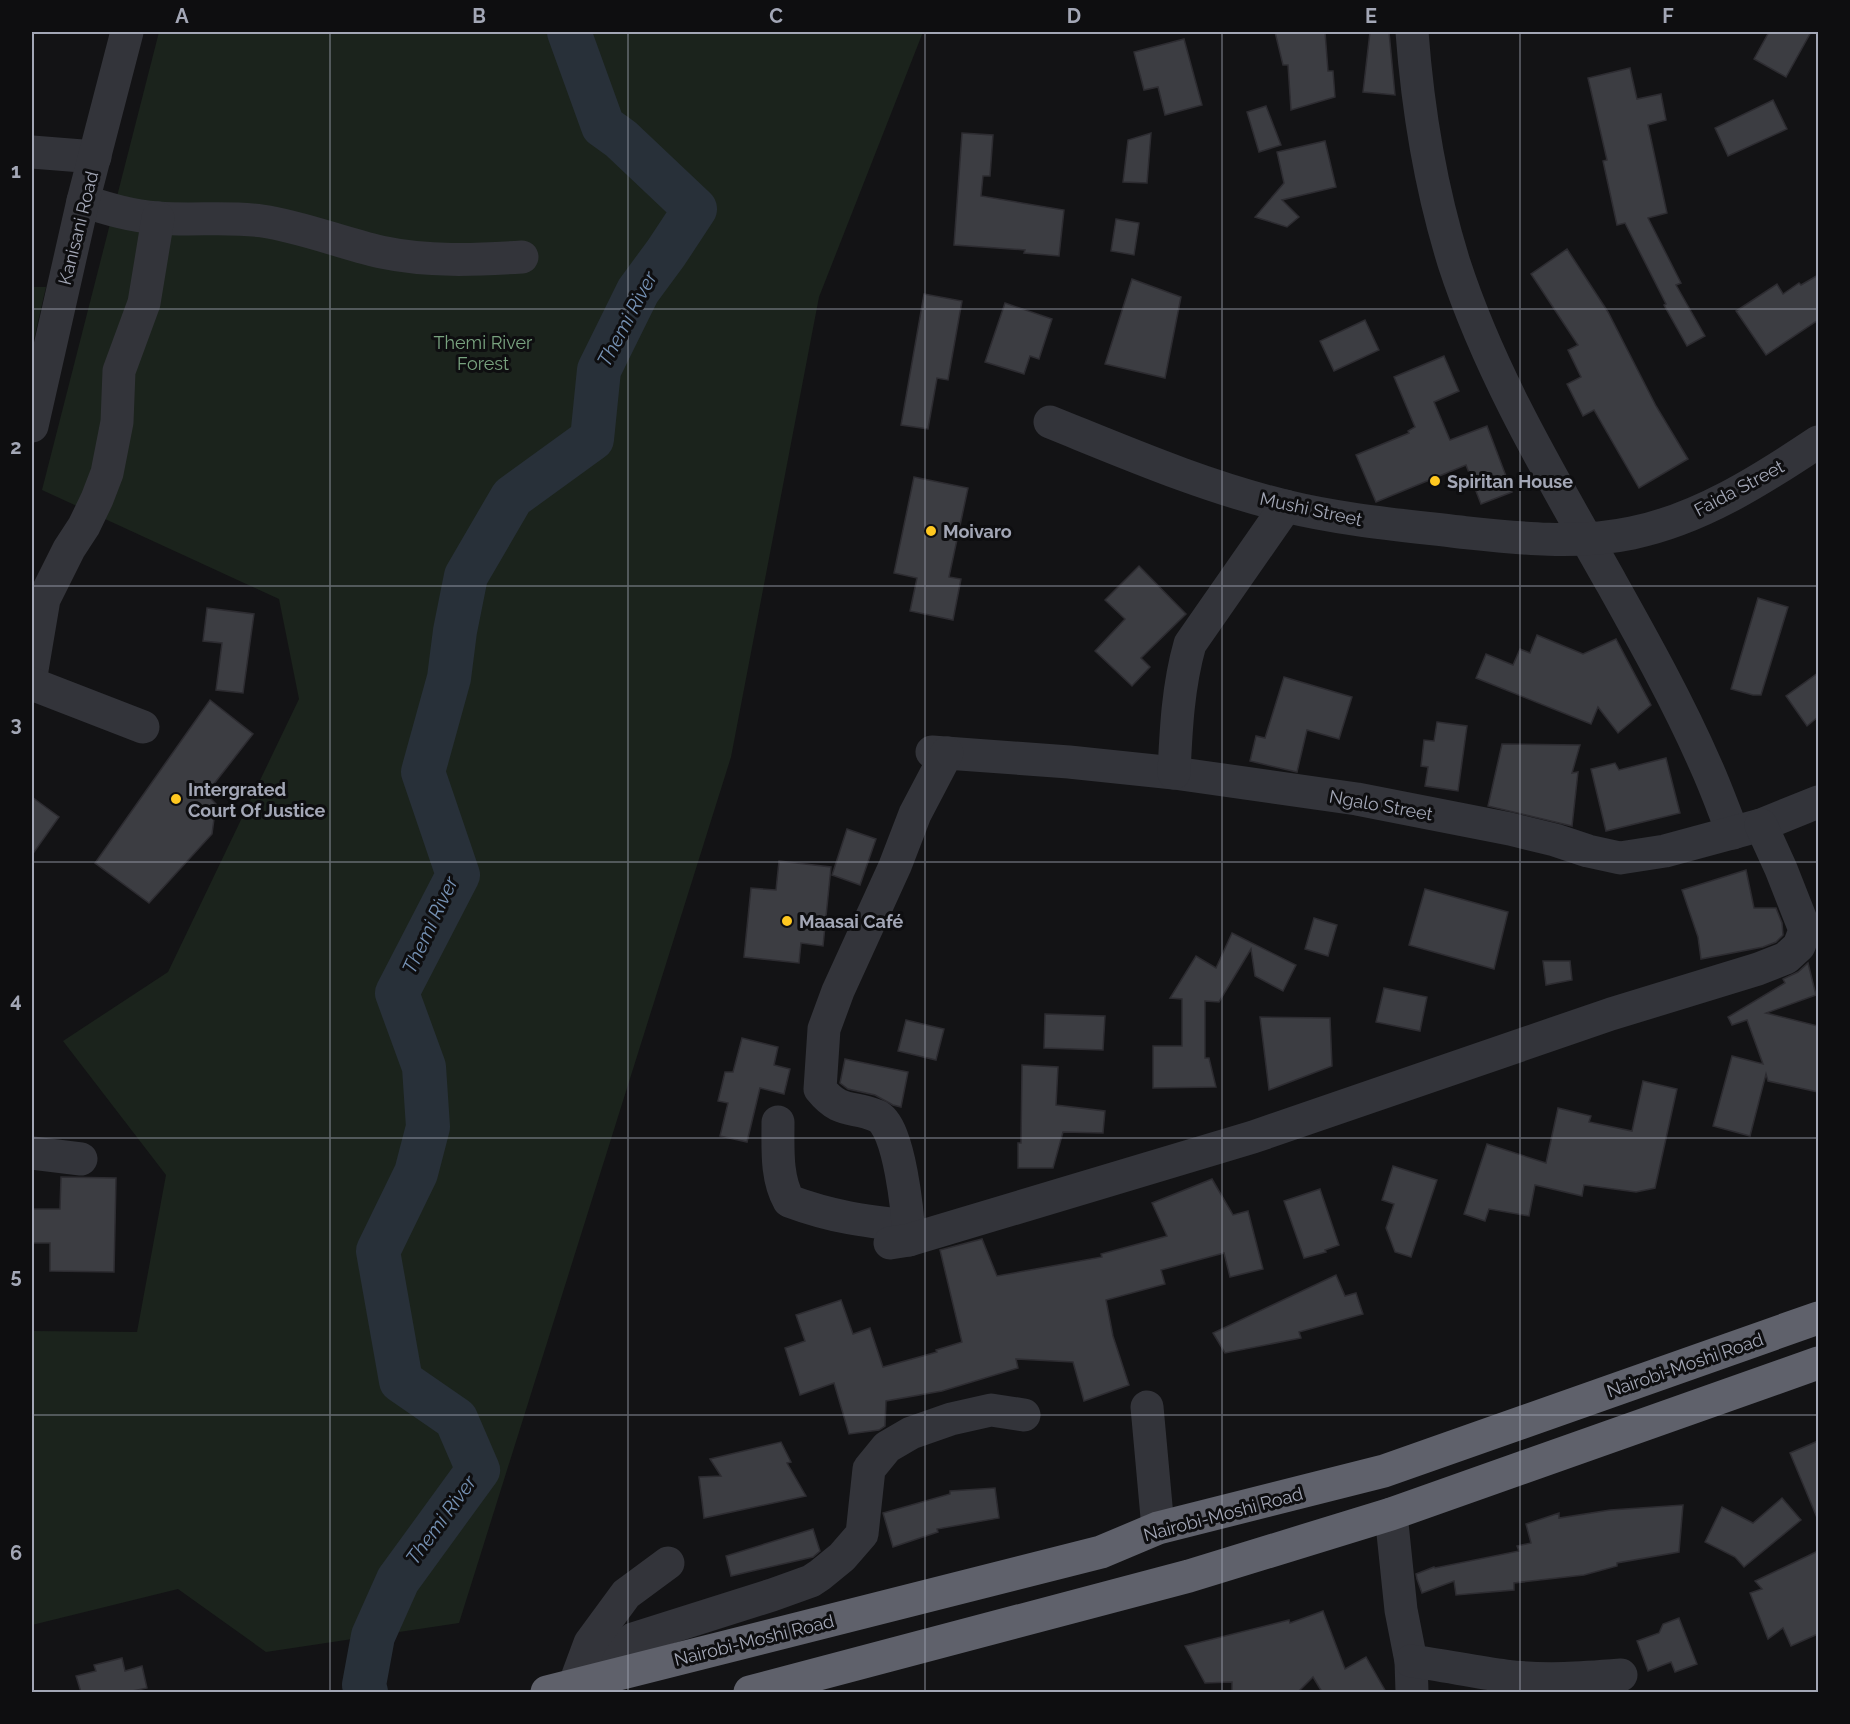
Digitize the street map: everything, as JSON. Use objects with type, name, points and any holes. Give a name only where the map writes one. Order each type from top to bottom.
[{"type":"highway","name":"Nairobi-Moshi Road","points":[[569,1687],[1101,1552],[1158,1528],[1384,1471],[1818,1318]]},
{"type":"highway","points":[[750,1692],[1110,1598],[1391,1514],[1818,1363]]},
{"type":"street","name":"Kanisani Road","points":[[32,426],[83,201],[126,32]]},
{"type":"street","points":[[778,1122],[779,1168],[782,1189],[789,1201],[818,1212],[903,1236],[1252,1137],[1601,1017],[1758,969],[1786,958],[1799,946],[1805,930],[1781,868],[1747,829],[1706,766],[1648,650],[1548,471],[1504,383],[1455,264],[1428,170],[1412,32]]},
{"type":"street","points":[[32,152],[95,157]]},
{"type":"street","points":[[83,201],[120,214],[158,218],[234,218],[263,221],[383,252],[418,257],[450,260],[522,257]]},
{"type":"street","points":[[32,670],[44,599],[97,499],[107,473],[117,422],[119,371],[144,303],[158,218]]},
{"type":"street","name":"Mushi Street","points":[[1050,422],[1172,471],[1286,506],[1376,522],[1479,534],[1549,539],[1586,538]]},
{"type":"street","name":"Faida Street","points":[[1586,538],[1630,533],[1703,510],[1818,442]]},
{"type":"street","points":[[1174,773],[1179,698],[1183,668],[1190,644],[1286,506]]},
{"type":"street","points":[[32,684],[143,727]]},
{"type":"street","name":"Ngalo Street","points":[[903,1236],[907,1204],[896,1146],[888,1127],[879,1116],[837,1106],[820,1089],[824,1029],[838,991],[894,866],[940,753],[1069,762],[1174,773],[1357,799],[1510,829],[1620,858],[1665,851],[1747,829],[1818,802]]},
{"type":"street","points":[[32,1153],[81,1159]]},
{"type":"street","points":[[1147,1407],[1158,1528]]},
{"type":"street","points":[[569,1687],[633,1639],[772,1596],[811,1581],[820,1575],[842,1557],[862,1534],[868,1469],[887,1447],[911,1433],[951,1419],[991,1410],[1024,1414]]},
{"type":"street","points":[[1391,1514],[1411,1677],[1445,1665],[1508,1676],[1573,1679],[1622,1675]]},
{"type":"street","points":[[569,1687],[590,1643],[626,1594],[668,1563]]},
{"type":"green space","name":"Themi River Forest","points":[[159,32],[923,32],[819,297],[731,757],[459,1623],[266,1652],[178,1589],[32,1625],[32,1331],[137,1332],[166,1175],[63,1041],[168,972],[299,699],[279,599],[42,490]]},
{"type":"green space","points":[[32,287],[46,287],[32,348]]},
{"type":"building","points":[[1275,32],[1325,32],[1328,71],[1333,71],[1335,97],[1291,110],[1288,65],[1283,65]]},
{"type":"building","points":[[1370,32],[1389,32],[1395,95],[1363,92]]},
{"type":"building","points":[[1769,32],[1811,32],[1786,77],[1754,59]]},
{"type":"building","points":[[1184,39],[1202,105],[1165,115],[1158,87],[1144,90],[1134,52]]},
{"type":"building","points":[[1630,68],[1637,99],[1661,94],[1666,120],[1648,125],[1667,213],[1648,218],[1681,283],[1676,285],[1705,336],[1687,346],[1664,305],[1666,304],[1625,223],[1617,225],[1603,161],[1607,160],[1588,78]]},
{"type":"building","points":[[1773,100],[1787,129],[1728,156],[1715,128]]},
{"type":"building","points":[[1266,106],[1281,145],[1259,152],[1247,112]]},
{"type":"building","points":[[962,133],[993,135],[990,176],[983,176],[981,196],[1064,210],[1059,256],[1024,253],[1025,250],[954,245]]},
{"type":"building","points":[[1151,133],[1147,183],[1123,182],[1128,140]]},
{"type":"building","points":[[1325,141],[1336,187],[1282,200],[1299,217],[1287,227],[1255,217],[1284,183],[1277,152]]},
{"type":"building","points":[[1116,219],[1139,223],[1134,255],[1111,251]]},
{"type":"building","points":[[1567,249],[1608,312],[1656,406],[1688,459],[1639,488],[1594,410],[1583,416],[1567,384],[1581,377],[1568,350],[1578,345],[1531,274]]},
{"type":"building","points":[[1818,275],[1818,320],[1766,355],[1736,311],[1777,284],[1783,294],[1799,283],[1801,285]]},
{"type":"building","points":[[1132,279],[1181,297],[1165,378],[1105,364]]},
{"type":"building","points":[[924,294],[962,301],[948,380],[937,378],[928,429],[901,425]]},
{"type":"building","points":[[1005,303],[1052,319],[1039,359],[1030,356],[1024,374],[985,362]]},
{"type":"building","points":[[1365,320],[1379,350],[1334,371],[1320,341]]},
{"type":"building","points":[[1444,356],[1459,391],[1434,402],[1450,440],[1487,426],[1512,492],[1481,504],[1466,465],[1376,502],[1356,455],[1409,433],[1408,431],[1415,427],[1394,377]]},
{"type":"building","name":"Moivaro","points":[[914,477],[968,488],[949,577],[961,579],[953,620],[910,611],[917,578],[894,573]]},
{"type":"building","points":[[1139,566],[1186,614],[1141,658],[1150,667],[1132,686],[1095,651],[1125,619],[1105,600]]},
{"type":"building","points":[[1758,598],[1788,607],[1761,695],[1753,695],[1731,689]]},
{"type":"building","points":[[207,608],[254,614],[243,693],[216,690],[222,643],[203,641]]},
{"type":"building","points":[[1537,635],[1583,654],[1616,639],[1651,705],[1618,733],[1598,707],[1591,724],[1476,678],[1486,654],[1513,665],[1520,649],[1530,653]]},
{"type":"building","points":[[1818,673],[1818,717],[1807,726],[1786,696]]},
{"type":"building","points":[[1284,677],[1352,697],[1339,739],[1307,730],[1297,772],[1250,761],[1256,736],[1265,738]]},
{"type":"building","name":"Intergrated Court Of Justice","points":[[210,700],[253,734],[206,794],[216,804],[212,834],[149,903],[95,863]]},
{"type":"building","points":[[1437,722],[1467,726],[1458,791],[1425,786],[1428,767],[1421,766],[1424,740],[1434,741]]},
{"type":"building","points":[[1502,744],[1580,745],[1572,773],[1578,772],[1572,826],[1488,806]]},
{"type":"building","points":[[1666,758],[1680,813],[1606,831],[1591,769],[1615,763],[1619,770]]},
{"type":"building","points":[[32,797],[59,817],[32,855]]},
{"type":"building","points":[[847,829],[876,839],[860,885],[832,875]]},
{"type":"building","name":"Maasai Café","points":[[779,861],[831,867],[823,946],[801,943],[799,963],[744,957],[751,888],[776,890]]},
{"type":"building","points":[[1746,870],[1754,908],[1776,908],[1782,923],[1783,935],[1776,942],[1763,947],[1701,959],[1698,937],[1682,890]]},
{"type":"building","points":[[1425,889],[1508,912],[1494,969],[1409,945]]},
{"type":"building","points":[[1314,918],[1337,925],[1328,956],[1305,949]]},
{"type":"building","points":[[1232,933],[1296,965],[1283,991],[1255,976],[1251,949],[1219,1002],[1205,1001],[1205,1058],[1209,1058],[1216,1087],[1153,1088],[1153,1046],[1182,1046],[1182,999],[1170,998],[1196,956],[1216,968]]},
{"type":"building","points":[[1543,961],[1570,961],[1572,980],[1546,985]]},
{"type":"building","points":[[1808,963],[1816,995],[1766,1013],[1818,1026],[1818,1092],[1768,1081],[1766,1074],[1750,1136],[1713,1126],[1732,1056],[1763,1064],[1747,1020],[1732,1025],[1728,1017],[1785,983],[1783,979],[1798,972]]},
{"type":"building","points":[[1384,988],[1427,997],[1420,1031],[1376,1022]]},
{"type":"building","points":[[1045,1014],[1105,1016],[1103,1050],[1044,1048]]},
{"type":"building","points":[[1260,1017],[1330,1018],[1332,1066],[1269,1090]]},
{"type":"building","points":[[906,1020],[944,1029],[936,1060],[898,1051]]},
{"type":"building","points":[[742,1038],[778,1047],[774,1065],[790,1069],[784,1094],[760,1088],[747,1142],[720,1136],[728,1103],[718,1101],[725,1072],[733,1072]]},
{"type":"building","points":[[845,1059],[908,1072],[901,1107],[875,1095],[848,1089],[840,1083]]},
{"type":"building","points":[[1022,1065],[1058,1067],[1056,1105],[1105,1111],[1103,1133],[1063,1132],[1053,1168],[1018,1168],[1018,1143],[1021,1143]]},
{"type":"building","points":[[1643,1081],[1677,1089],[1655,1188],[1636,1192],[1584,1185],[1582,1196],[1535,1185],[1529,1216],[1489,1209],[1485,1221],[1464,1214],[1487,1144],[1546,1163],[1558,1108],[1591,1116],[1589,1122],[1632,1131]]},
{"type":"building","points":[[1393,1166],[1437,1180],[1411,1257],[1395,1252],[1386,1228],[1394,1204],[1382,1200]]},
{"type":"building","points":[[61,1177],[116,1178],[114,1272],[50,1271],[50,1243],[32,1243],[32,1209],[60,1209]]},
{"type":"building","points":[[1212,1179],[1233,1215],[1248,1211],[1263,1269],[1230,1277],[1224,1253],[1161,1270],[1165,1284],[1106,1300],[1113,1336],[1129,1385],[1084,1401],[1073,1362],[1016,1359],[1018,1368],[942,1391],[886,1401],[885,1426],[879,1430],[849,1434],[834,1383],[800,1395],[785,1348],[805,1341],[796,1315],[841,1300],[853,1334],[870,1328],[883,1367],[937,1352],[936,1350],[962,1342],[940,1250],[982,1239],[997,1276],[1102,1257],[1101,1254],[1167,1236],[1152,1203]]},
{"type":"building","points":[[1320,1189],[1339,1245],[1325,1250],[1326,1252],[1304,1258],[1284,1201]]},
{"type":"building","points":[[1336,1275],[1345,1296],[1356,1293],[1363,1314],[1299,1332],[1301,1338],[1225,1353],[1213,1333]]},
{"type":"building","points":[[1818,1441],[1818,1520],[1790,1453]]},
{"type":"building","points":[[781,1442],[791,1462],[787,1463],[806,1496],[704,1518],[699,1477],[721,1476],[710,1459]]},
{"type":"building","points":[[995,1488],[999,1518],[937,1529],[938,1532],[893,1547],[883,1513],[950,1494],[950,1491]]},
{"type":"building","points":[[1782,1498],[1801,1520],[1744,1567],[1735,1557],[1705,1542],[1722,1507],[1753,1523]]},
{"type":"building","points":[[1683,1505],[1679,1552],[1617,1563],[1617,1566],[1584,1575],[1514,1583],[1514,1590],[1456,1595],[1454,1581],[1422,1593],[1417,1579],[1416,1574],[1434,1567],[1519,1551],[1517,1546],[1531,1543],[1526,1524],[1559,1513],[1559,1518],[1610,1510]]},
{"type":"building","points":[[813,1529],[820,1551],[813,1557],[731,1576],[726,1556]]},
{"type":"building","points":[[1818,1551],[1818,1634],[1791,1646],[1783,1628],[1768,1639],[1750,1593],[1762,1589],[1755,1581]]},
{"type":"building","points":[[1323,1611],[1345,1669],[1366,1657],[1386,1692],[1322,1692],[1313,1677],[1298,1692],[1232,1692],[1232,1682],[1205,1683],[1185,1646],[1289,1620],[1290,1623]]},
{"type":"building","points":[[1679,1618],[1697,1664],[1675,1672],[1671,1662],[1648,1671],[1637,1641],[1659,1633],[1663,1624]]},
{"type":"building","points":[[122,1658],[125,1671],[142,1666],[147,1688],[128,1692],[81,1692],[76,1676],[96,1671],[94,1665]]},
{"type":"waterway","name":"Themi River","points":[[366,1692],[364,1685],[373,1636],[398,1580],[478,1470],[456,1419],[401,1381],[378,1251],[416,1173],[428,1127],[424,1067],[397,993],[458,875],[423,772],[449,678],[455,631],[466,576],[512,497],[592,439],[599,370],[638,291],[695,209],[621,139],[603,126],[569,32]]},
{"type":"place","name":"Spiritan House","points":[[1435,481]]},
{"type":"place","name":"Moivaro","points":[[931,531]]},
{"type":"place","name":"Intergrated Court Of Justice","points":[[176,799]]},
{"type":"place","name":"Maasai Café","points":[[787,921]]}]
